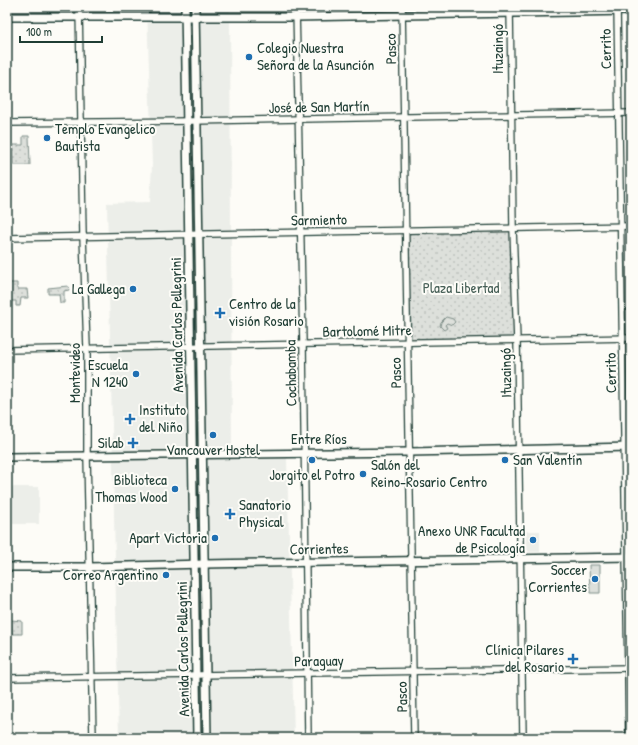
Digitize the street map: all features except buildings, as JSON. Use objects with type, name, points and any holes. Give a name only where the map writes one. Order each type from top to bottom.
[{"type":"main road","name":"Avenida Carlos Pellegrini","points":[[185,7],[197,738]]},
{"type":"main road","name":"Avenida Carlos Pellegrini","points":[[195,7],[207,738]]},
{"type":"main road","points":[[7,17],[296,17],[402,15],[510,10],[617,9],[631,11]]},
{"type":"main road","name":"Entre Ríos","points":[[7,457],[304,452],[410,452],[519,448],[628,447]]},
{"type":"main road","name":"Corrientes","points":[[7,567],[90,567],[629,557]]},
{"type":"street","name":"Montevideo","points":[[79,7],[83,236],[87,348],[87,456],[93,738]]},
{"type":"street","name":"Cochabamba","points":[[296,7],[303,344],[308,738]]},
{"type":"street","name":"Pasco","points":[[402,7],[414,738]]},
{"type":"street","name":"Cerrito","points":[[617,9],[622,338],[628,447],[629,738]]},
{"type":"street","name":"Ituzaingó","points":[[510,10],[513,228],[517,341],[523,669],[523,738]]},
{"type":"street","name":"José de San Martín","points":[[7,123],[631,113]]},
{"type":"street","name":"Sarmiento","points":[[7,238],[198,233],[406,231],[631,226]]},
{"type":"street","name":"Bartolomé Mitre","points":[[7,350],[631,338]]},
{"type":"street","name":"Paraguay","points":[[7,678],[629,668]]},
{"type":"shaded area","points":[[147,7],[230,7],[232,459],[287,458],[294,738],[119,738],[107,203],[150,202],[152,165]]},
{"type":"shaded area","points":[[7,487],[39,487],[39,524],[7,524]]},
{"type":"shaded area","name":"Anexo UNR Facultad de Psicología","points":[[526,531],[540,531],[540,552],[529,552],[526,549]]},
{"type":"green space","points":[[185,7],[195,7],[207,738],[197,738]]},
{"type":"green space","points":[[23,136],[29,136],[30,165],[13,165],[12,145],[23,145]]},
{"type":"green space","name":"Plaza Libertad","points":[[513,228],[517,341],[408,343],[406,231]]},
{"type":"green space","points":[[7,283],[17,283],[17,289],[27,289],[28,298],[21,298],[20,306],[16,306],[16,301],[7,301]]},
{"type":"green space","points":[[68,286],[69,290],[64,291],[64,303],[60,303],[59,294],[48,294],[48,288]]},
{"type":"green space","points":[[446,317],[453,319],[455,322],[452,325],[447,323],[445,325],[447,328],[444,330],[440,326],[441,322]]},
{"type":"green space","name":"Soccer Corrientes","points":[[589,565],[600,565],[600,593],[590,593]]},
{"type":"green space","points":[[11,620],[22,621],[22,634],[12,634]]},
{"type":"place","name":"Colegio Nuestra Señora de la Asunción","points":[[249,57]]},
{"type":"place","name":"Templo Evangelico Bautista","points":[[47,138]]},
{"type":"place","name":"La Gallega","points":[[133,289]]},
{"type":"place","name":"Centro de la visión Rosario","points":[[220,313]]},
{"type":"place","name":"Escuela N 1240","points":[[136,374]]},
{"type":"place","name":"Instituto del Niño","points":[[130,419]]},
{"type":"place","name":"Vancouver Hostel","points":[[213,435]]},
{"type":"place","name":"Silab","points":[[133,443]]},
{"type":"place","name":"Jorgito el Potro","points":[[312,460]]},
{"type":"place","name":"San Valentín","points":[[505,460]]},
{"type":"place","name":"Salón del Reino-Rosario Centro","points":[[363,474]]},
{"type":"place","name":"Biblioteca Thomas Wood","points":[[175,489]]},
{"type":"place","name":"Sanatorio Physical","points":[[230,514]]},
{"type":"place","name":"Apart Victoria","points":[[215,538]]},
{"type":"place","name":"Anexo UNR Facultad de Psicología","points":[[533,540]]},
{"type":"place","name":"Correo Argentino","points":[[166,575]]},
{"type":"place","name":"Soccer Corrientes","points":[[595,579]]},
{"type":"place","name":"Clínica Pilares del Rosario","points":[[573,659]]}]
